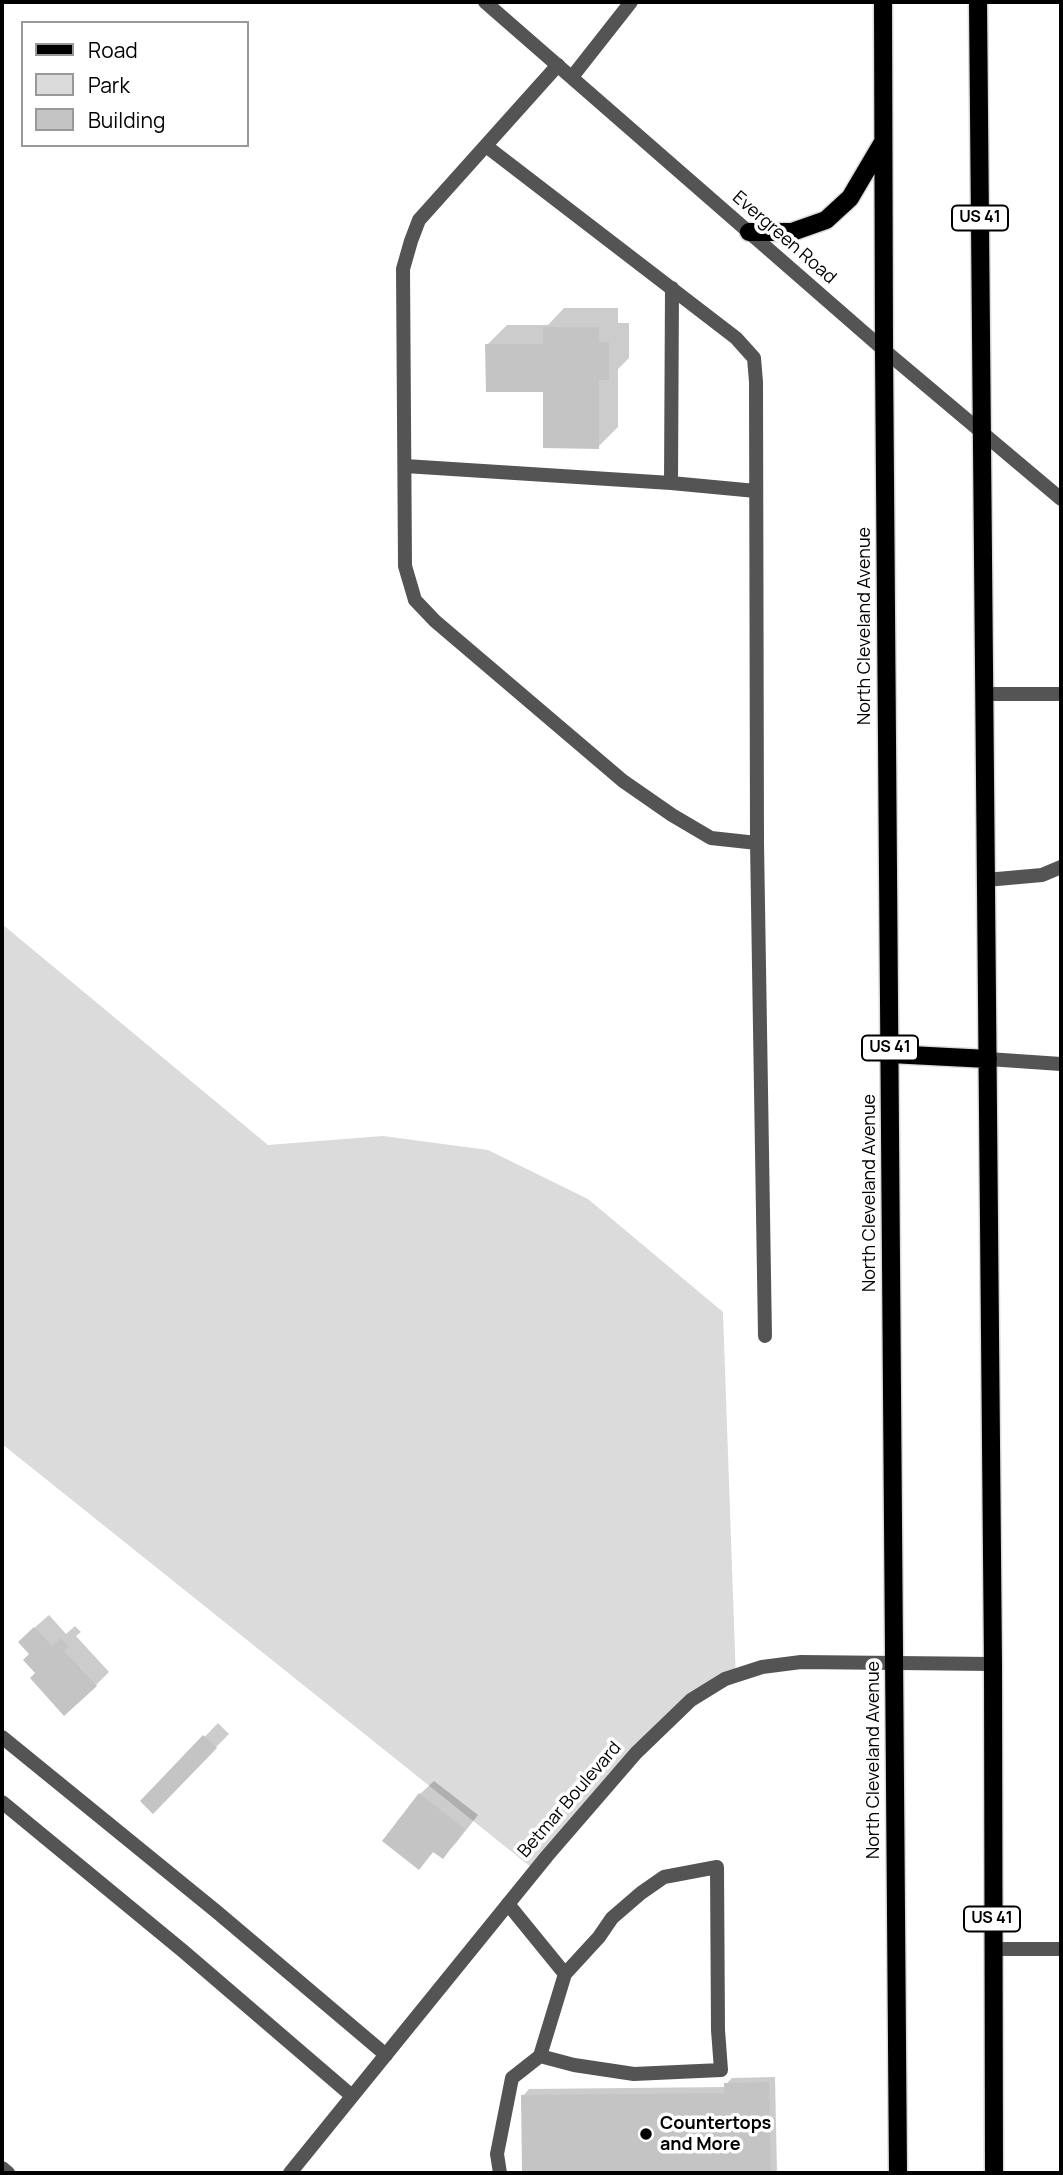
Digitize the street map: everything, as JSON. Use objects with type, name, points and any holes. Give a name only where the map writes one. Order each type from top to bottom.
[{"type":"main road","name":"North Cleveland Avenue","points":[[883,2],[898,2173]]},
{"type":"main road","name":"US 41","points":[[978,2],[993,1664],[994,2173]]},
{"type":"main road","points":[[748,232],[792,232],[826,220],[850,198],[883,142]]},
{"type":"main road","points":[[890,1054],[988,1059]]},
{"type":"street","name":"Evergreen Road","points":[[485,2],[884,350],[1061,499]]},
{"type":"street","points":[[572,77],[631,2]]},
{"type":"street","points":[[558,65],[419,220],[403,269],[405,566],[415,600],[468,650],[622,781],[711,838],[757,843]]},
{"type":"street","points":[[486,145],[736,338],[754,358],[757,843],[765,1336]]},
{"type":"street","points":[[671,483],[672,288]]},
{"type":"street","points":[[405,466],[756,491]]},
{"type":"street","points":[[984,694],[1061,694]]},
{"type":"street","points":[[986,880],[1042,876],[1061,867]]},
{"type":"street","points":[[988,1059],[1061,1063]]},
{"type":"street","name":"Betmar Boulevard","points":[[290,2173],[508,1904],[636,1754],[691,1700],[725,1679],[762,1667],[801,1662],[993,1664]]},
{"type":"street","points":[[2,1737],[386,2054]]},
{"type":"street","points":[[2,1802],[183,1951],[352,2096]]},
{"type":"street","points":[[500,2173],[497,2154],[512,2078],[540,2056],[565,1974],[599,1937],[612,1918],[641,1892],[664,1877],[717,1867],[718,2030],[721,2070],[634,2074],[574,2065],[540,2056]]},
{"type":"street","points":[[508,1904],[565,1974]]},
{"type":"street","points":[[992,1949],[1061,1950]]},
{"type":"street","points":[[2,2168],[8,2173]]},
{"type":"green space","points":[[2,924],[268,1145],[383,1136],[488,1150],[588,1199],[723,1312],[736,1681],[660,1724],[532,1868],[2,1444]]},
{"type":"building","points":[[543,327],[599,327],[599,342],[609,342],[609,380],[599,380],[599,449],[543,448],[543,392],[486,392],[485,344],[543,344]]},
{"type":"building","points":[[34,1627],[52,1646],[61,1638],[69,1647],[64,1651],[97,1686],[64,1716],[30,1678],[35,1673],[23,1660],[29,1654],[18,1642]]},
{"type":"building","points":[[203,1735],[217,1748],[153,1814],[140,1801]]},
{"type":"building","points":[[419,1793],[465,1829],[443,1859],[433,1852],[419,1870],[382,1841]]},
{"type":"building","name":"Countertops and More","points":[[769,2082],[771,2173],[522,2173],[521,2095],[724,2093],[724,2083]]},
{"type":"place","name":"Countertops and More","points":[[646,2134]]}]
